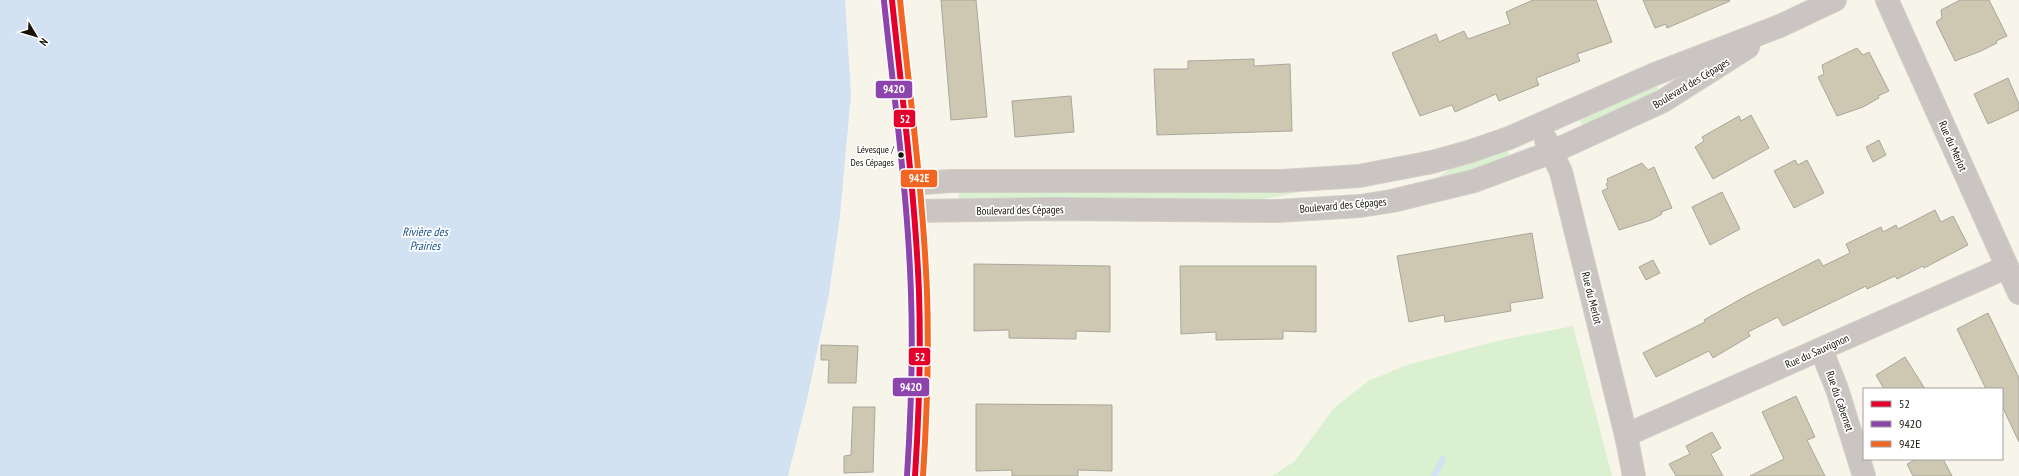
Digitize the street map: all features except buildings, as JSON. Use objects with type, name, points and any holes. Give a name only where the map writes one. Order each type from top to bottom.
[{"type":"street","points":[[892,0],[914,211],[920,352],[915,476]]},
{"type":"street","name":"Boulevard des Cépages","points":[[911,184],[957,181],[1281,181],[1333,179],[1388,171],[1432,162],[1468,152],[1538,125],[1655,74],[1780,26],[1835,0]]},
{"type":"street","name":"Rue du Merlot","points":[[1887,0],[2019,293]]},
{"type":"street","name":"Boulevard des Cépages","points":[[914,211],[1053,209],[1277,211],[1360,206],[1392,201],[1441,190],[1494,174],[1552,152],[1664,101],[1780,26]]},
{"type":"street","name":"Rue du Merlot","points":[[1538,125],[1561,172],[1626,435],[1634,476]]},
{"type":"street","name":"Rue du Sauvignon","points":[[1626,435],[2007,267]]},
{"type":"street","name":"Rue du Cabernet","points":[[1821,349],[1837,389],[1864,476]]},
{"type":"green space","points":[[1655,82],[1661,95],[1584,129],[1578,116]]},
{"type":"green space","points":[[1507,147],[1510,160],[1472,173],[1435,179],[1454,167]]},
{"type":"green space","points":[[959,187],[1300,189],[1300,192],[1255,201],[959,201]]},
{"type":"green space","points":[[1573,326],[1612,476],[1272,476],[1295,461],[1333,409],[1368,381],[1407,365],[1497,341]]},
{"type":"water","name":"Rivière des Prairies","points":[[0,0],[845,0],[851,94],[840,216],[829,294],[808,395],[788,476],[0,476]]},
{"type":"waterway","points":[[1434,476],[1443,459]]},
{"type":"transit line","name":"52","points":[[892,0],[911,182],[919,292],[920,338],[918,430],[915,476]]},
{"type":"transit line","name":"942E","points":[[900,0],[919,182],[927,292],[928,338],[926,430],[923,476]]},
{"type":"transit line","name":"942O","points":[[884,1],[904,184],[912,317],[911,407],[907,476]]},
{"type":"place","name":"Lévesque / Des Cépages","points":[[901,155]]}]
